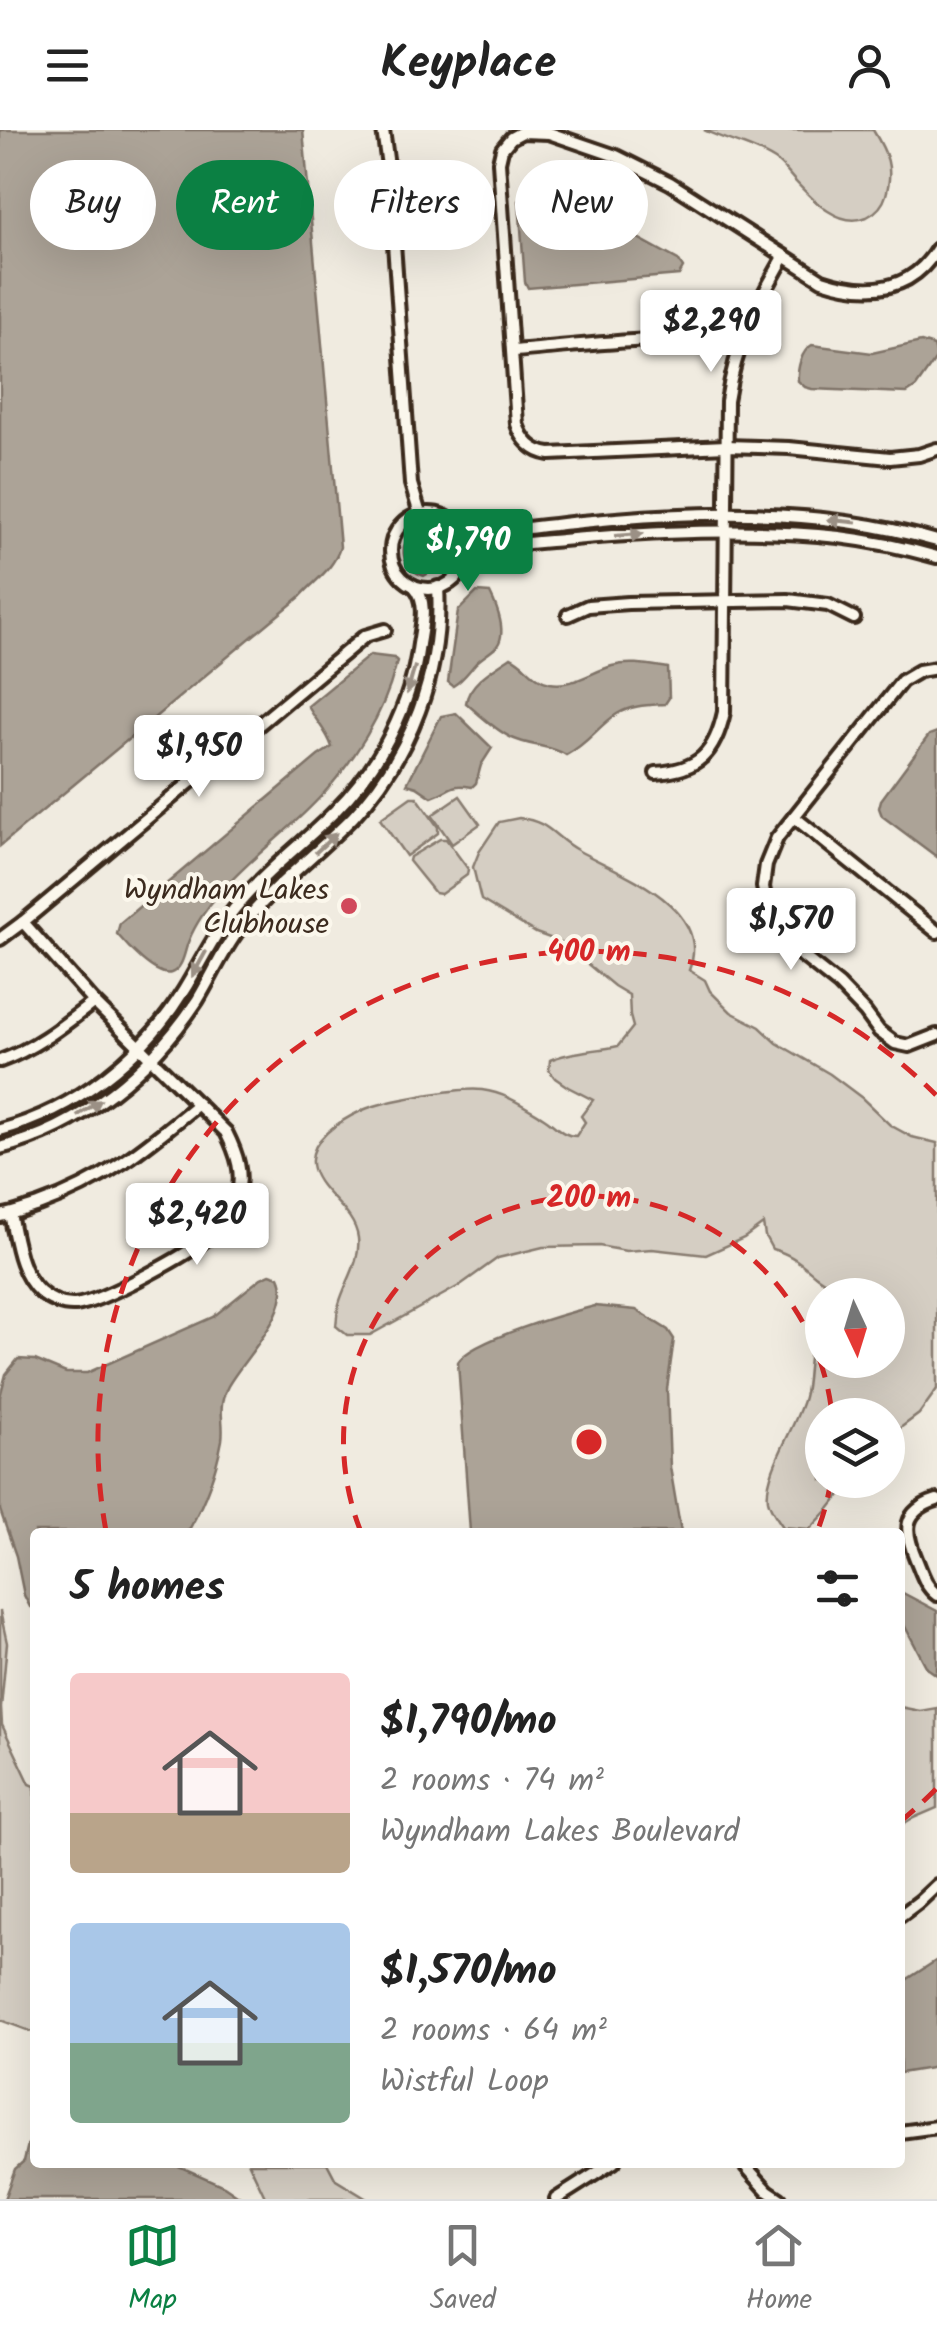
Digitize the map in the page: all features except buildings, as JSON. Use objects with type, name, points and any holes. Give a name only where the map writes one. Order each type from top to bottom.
[{"type":"street","points":[[383,130],[412,484],[420,514]]},
{"type":"street","points":[[937,248],[933,264],[906,280],[875,289],[850,289],[822,280],[670,183],[616,156],[549,133],[522,132],[511,138],[499,162],[517,424],[536,450],[550,454],[726,446],[890,458],[937,449]]},
{"type":"street","points":[[656,774],[691,767],[706,754],[720,731],[724,712],[727,402],[740,342],[784,256]]},
{"type":"street","points":[[513,352],[651,340],[740,342]]},
{"type":"street","points":[[0,1130],[65,1104],[140,1047],[172,1008],[214,936],[244,898],[344,802],[380,755],[408,692],[422,616],[421,596],[397,570],[391,549],[401,526],[420,514],[447,518],[464,536],[466,561]]},
{"type":"street","points":[[464,536],[542,525],[726,515],[848,521],[937,541]]},
{"type":"street","points":[[414,586],[438,588],[454,580],[472,554],[485,550],[657,533],[836,536],[937,557]]},
{"type":"street","points":[[0,1148],[74,1118],[152,1058],[186,1017],[221,955],[256,908],[376,790],[394,764],[425,696],[436,642],[438,588]]},
{"type":"street","points":[[568,615],[588,606],[725,600],[801,602],[828,606],[854,618]]},
{"type":"street","points":[[0,939],[365,636],[385,630]]},
{"type":"street","points":[[937,668],[919,671],[902,681],[777,838],[766,865],[763,887],[777,932],[839,984],[879,1031],[894,1042],[909,1046],[937,1035]]},
{"type":"street","points":[[344,802],[355,814]]},
{"type":"street","points":[[794,818],[937,932]]},
{"type":"street","points":[[24,922],[94,1002],[152,1058],[198,1104],[226,1132],[241,1178],[236,1201],[224,1222],[208,1238],[132,1283],[71,1306],[40,1292],[21,1261],[5,1215],[104,1176],[198,1104]]},
{"type":"street","points":[[0,1061],[50,1036],[94,1002]]},
{"type":"street","points":[[937,1500],[911,1514],[907,1526],[908,1540],[928,1588],[937,1595]]},
{"type":"street","points":[[905,1912],[937,1885]]},
{"type":"street","points":[[905,2131],[937,2127]]},
{"type":"street","points":[[556,2199],[605,2168]]},
{"type":"street","points":[[747,2168],[780,2199]]},
{"type":"shaded area","points":[[0,130],[303,130],[306,160],[176,160],[176,250],[314,250],[340,547],[337,555],[301,596],[0,846]]},
{"type":"shaded area","points":[[704,130],[873,130],[889,168],[885,199],[867,217],[857,220],[837,216],[810,197],[775,160]]},
{"type":"shaded area","points":[[648,244],[678,260],[683,268],[679,275],[528,288],[523,250],[648,250]]},
{"type":"shaded area","points":[[921,342],[934,346],[937,357],[916,387],[907,393],[812,389],[798,381],[801,361],[812,345],[872,353]]},
{"type":"shaded area","points":[[415,531],[422,541],[437,549],[424,576],[411,568],[404,556],[405,543]]},
{"type":"shaded area","points":[[477,592],[490,593],[501,635],[496,647],[453,686],[448,682],[458,611]]},
{"type":"shaded area","points":[[370,655],[397,661],[383,703],[357,751],[311,807],[214,900],[195,928],[179,967],[165,973],[150,966],[117,934],[120,923],[332,747],[308,706]]},
{"type":"shaded area","points":[[511,657],[539,679],[558,684],[619,665],[668,668],[669,698],[665,704],[634,707],[617,714],[566,755],[512,738],[466,703],[477,682]]},
{"type":"shaded area","points":[[456,713],[492,748],[472,787],[455,787],[432,797],[407,784],[441,716]]},
{"type":"shaded area","points":[[937,732],[937,857],[882,816],[879,808],[929,735]]},
{"type":"shaded area","points":[[460,796],[480,824],[452,844],[432,815]]},
{"type":"shaded area","points":[[411,797],[417,797],[438,827],[438,833],[406,856],[380,819]]},
{"type":"shaded area","points":[[519,818],[545,826],[571,846],[639,882],[676,911],[688,928],[693,948],[689,970],[705,980],[710,991],[731,1012],[830,1074],[890,1125],[912,1137],[937,1143],[937,1389],[919,1414],[905,1424],[905,1398],[805,1398],[805,1498],[838,1498],[811,1528],[783,1527],[768,1500],[771,1476],[804,1397],[807,1378],[905,1378],[905,1278],[819,1278],[795,1259],[772,1249],[763,1224],[744,1238],[706,1255],[599,1246],[543,1247],[498,1258],[459,1286],[370,1335],[347,1335],[336,1326],[339,1304],[357,1255],[358,1238],[350,1219],[313,1169],[314,1149],[327,1133],[373,1106],[472,1090],[507,1097],[576,1136],[585,1122],[581,1116],[593,1100],[555,1078],[549,1070],[550,1060],[618,1046],[633,1027],[629,995],[561,942],[536,933],[481,900],[473,867],[499,822]]},
{"type":"shaded area","points":[[440,839],[446,839],[468,869],[467,875],[441,894],[435,893],[409,861]]},
{"type":"shaded area","points":[[270,1274],[279,1277],[280,1304],[266,1333],[224,1394],[217,1463],[190,1528],[30,1528],[30,1607],[0,1510],[0,1397],[6,1374],[18,1359],[35,1360],[66,1373],[87,1373],[213,1317]]},
{"type":"shaded area","points":[[595,1306],[636,1310],[668,1330],[674,1339],[667,1389],[670,1467],[680,1528],[470,1528],[458,1362],[481,1345]]},
{"type":"shaded area","points":[[905,1594],[937,1611],[937,1675],[927,1668],[905,1626]]},
{"type":"shaded area","points":[[0,1611],[7,1643],[2,1725],[30,1784],[30,2031],[0,2020]]},
{"type":"shaded area","points":[[905,1708],[937,1708],[937,1808],[905,1823]]},
{"type":"shaded area","points":[[937,1960],[937,2067],[905,2072],[905,1981]]},
{"type":"shaded area","points":[[28,2144],[30,2168],[183,2168],[243,2199],[4,2199],[15,2169],[24,2161]]},
{"type":"shaded area","points":[[251,2168],[330,2168],[336,2180],[367,2199],[266,2199]]},
{"type":"place","name":"Wyndham Lakes Clubhouse","points":[[349,906]]}]
